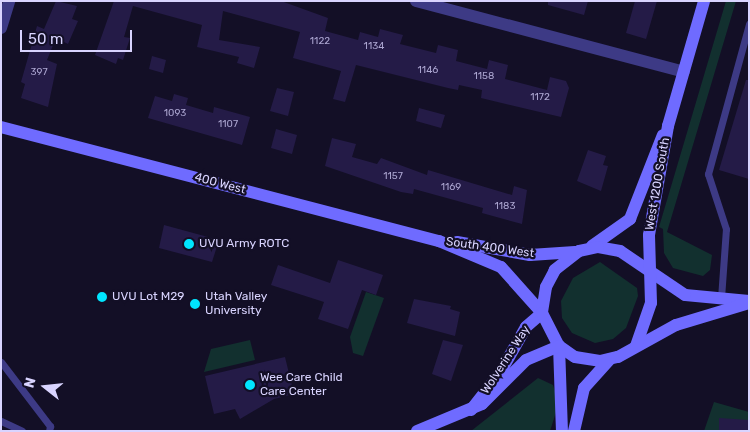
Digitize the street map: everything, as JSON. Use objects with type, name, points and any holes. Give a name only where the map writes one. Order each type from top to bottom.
[{"type":"main road","name":"West 1200 South","points":[[648,272],[650,217],[668,126],[704,1]]},
{"type":"main road","name":"West 1200 South","points":[[584,250],[630,219],[668,126]]},
{"type":"main road","name":"400 West","points":[[1,127],[439,242]]},
{"type":"main road","name":"South 400 West","points":[[439,242],[530,255],[584,250]]},
{"type":"main road","name":"South 400 West","points":[[439,242],[501,267],[542,312]]},
{"type":"main road","points":[[562,431],[559,346],[542,312],[550,278],[584,250],[620,250],[648,272],[685,295],[749,302]]},
{"type":"main road","points":[[635,347],[651,303],[648,272]]},
{"type":"main road","points":[[574,431],[584,388],[609,360],[676,325],[749,302]]},
{"type":"main road","name":"Wolverine Way","points":[[471,410],[500,373],[526,327],[542,312]]},
{"type":"main road","points":[[559,346],[583,360],[609,360]]},
{"type":"main road","name":"Wolverine Way","points":[[417,431],[471,410],[493,398],[526,360],[559,346]]},
{"type":"street","points":[[1,28],[10,1]]},
{"type":"street","points":[[416,1],[684,72]]},
{"type":"lane","points":[[721,298],[726,229],[708,174],[749,24]]},
{"type":"lane","points":[[1,362],[50,426],[48,431]]},
{"type":"lane","points":[[1,421],[22,431]]},
{"type":"green space","points":[[726,1],[736,1],[667,232],[712,255],[710,270],[703,276],[673,268],[664,253],[663,229],[659,227]]},
{"type":"green space","points":[[600,262],[637,288],[638,296],[626,328],[613,339],[595,343],[572,333],[562,318],[561,301],[573,278]]},
{"type":"green space","points":[[366,292],[384,298],[363,356],[353,353],[350,337]]},
{"type":"green space","points":[[250,340],[255,360],[204,372],[211,349]]},
{"type":"green space","points":[[538,378],[553,385],[559,403],[550,431],[471,431]]},
{"type":"green space","points":[[714,402],[749,412],[749,431],[704,431]]},
{"type":"building","points":[[56,1],[77,6],[72,19],[78,21],[68,44],[56,38],[47,60],[57,64],[48,107],[21,98],[25,84],[21,82],[37,26],[44,29]]},
{"type":"building","points":[[114,1],[281,1],[328,18],[325,31],[358,40],[360,32],[378,37],[380,29],[403,35],[400,44],[436,53],[438,45],[458,50],[456,61],[487,69],[489,60],[508,65],[505,79],[547,90],[550,77],[566,81],[569,88],[561,117],[481,98],[482,90],[459,85],[458,90],[356,65],[345,102],[333,99],[341,71],[293,58],[300,32],[223,11],[219,40],[260,47],[254,68],[237,63],[239,57],[197,47],[202,25],[133,6],[124,37],[130,38],[123,60],[118,58],[116,64],[95,55]]},
{"type":"building","points":[[548,1],[588,1],[584,15],[548,5]]},
{"type":"building","points":[[635,1],[657,1],[646,39],[626,33]]},
{"type":"building","points":[[152,56],[166,60],[163,73],[149,69]]},
{"type":"building","points":[[746,80],[749,80],[749,179],[719,170]]},
{"type":"building","points":[[277,88],[294,92],[288,116],[270,111]]},
{"type":"building","points":[[174,94],[188,98],[186,105],[213,113],[214,107],[250,117],[242,145],[148,118],[155,96],[172,101]]},
{"type":"building","points":[[419,108],[445,115],[441,128],[416,121]]},
{"type":"building","points":[[276,129],[297,135],[292,154],[271,148]]},
{"type":"building","points":[[332,138],[356,144],[352,157],[377,164],[381,158],[427,175],[428,170],[512,195],[514,186],[527,190],[522,224],[482,213],[483,208],[414,189],[413,194],[401,192],[325,166]]},
{"type":"building","points":[[588,150],[606,156],[603,165],[608,166],[601,191],[577,181]]},
{"type":"building","name":"UVU Army ROTC","points":[[164,225],[219,240],[212,262],[159,248]]},
{"type":"building","points":[[338,260],[383,275],[376,295],[362,290],[348,329],[318,319],[324,302],[271,285],[278,265],[330,283]]},
{"type":"building","points":[[414,299],[451,306],[450,309],[460,312],[455,336],[407,323]]},
{"type":"building","points":[[443,340],[463,345],[451,381],[432,374]]},
{"type":"building","name":"Wee Care Child Care Center","points":[[285,357],[294,394],[274,399],[240,419],[235,409],[214,414],[205,376]]},
{"type":"building","points":[[719,418],[749,420],[749,431],[719,431]]},
{"type":"place","name":"UVU Army ROTC","points":[[189,244]]},
{"type":"place","name":"UVU Lot M29","points":[[102,297]]},
{"type":"place","name":"Utah Valley University","points":[[195,304]]},
{"type":"place","name":"Wee Care Child Care Center","points":[[250,385]]}]
